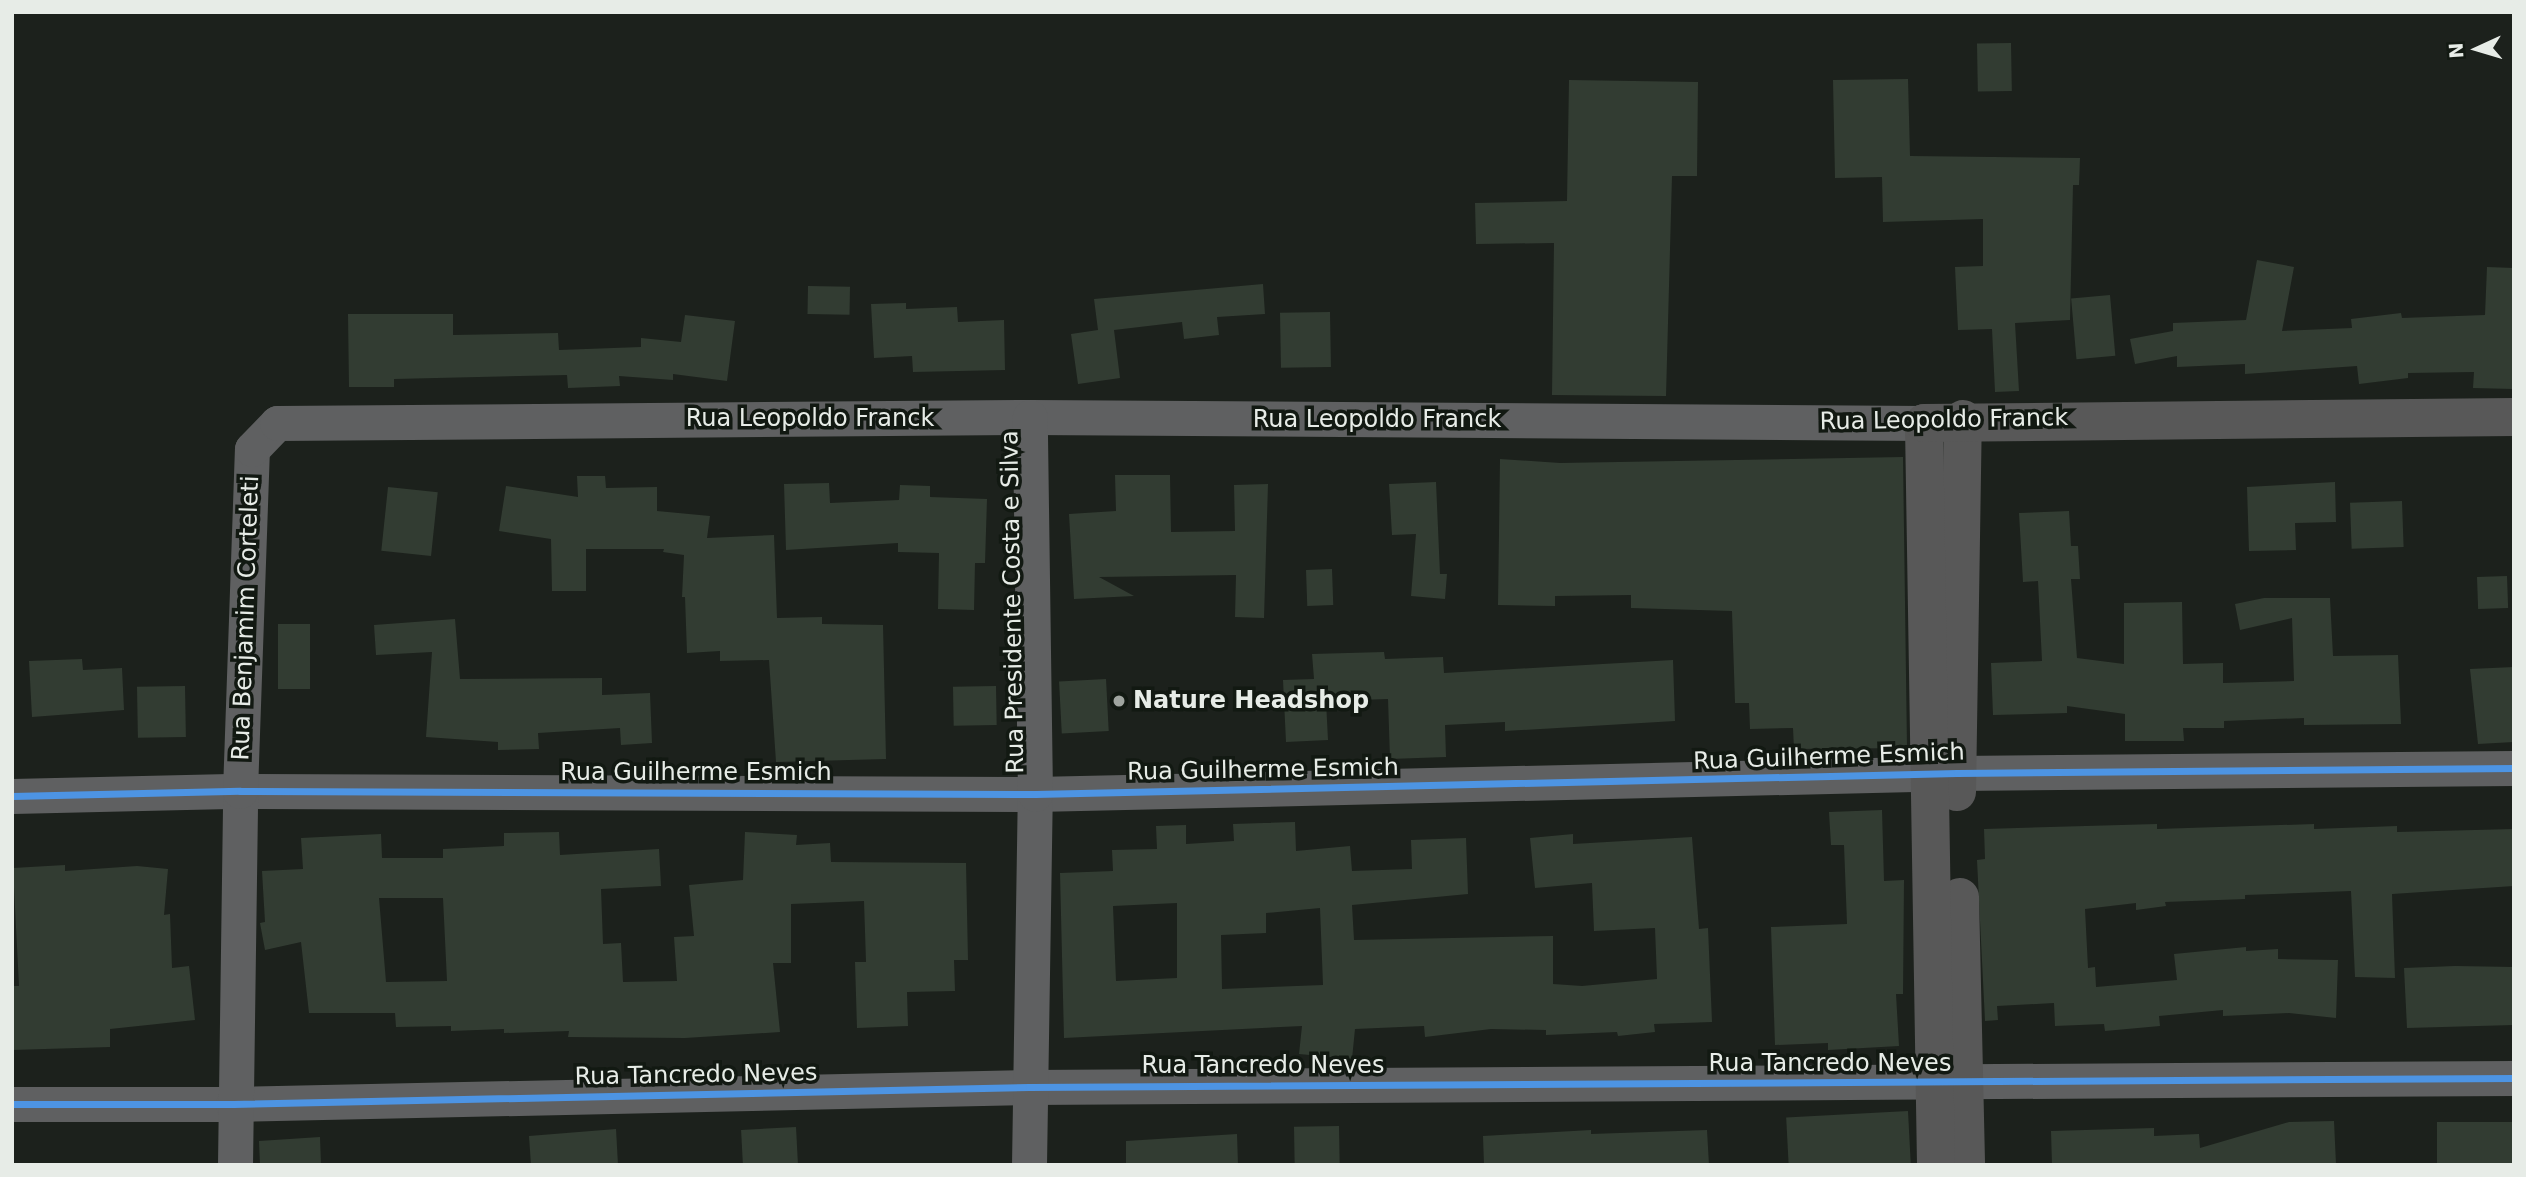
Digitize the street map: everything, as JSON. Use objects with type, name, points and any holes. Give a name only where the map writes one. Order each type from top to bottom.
[{"type":"main road","name":"Rua Leopoldo Franck","points":[[1924,423],[1963,419],[2514,417]]},
{"type":"main road","points":[[1944,774],[1963,419]]},
{"type":"main road","points":[[1924,423],[1944,774],[1951,1083],[1966,1165]]},
{"type":"main road","points":[[1936,1165],[1951,1083]]},
{"type":"street","name":"Rua Leopoldo Franck","points":[[252,449],[276,423],[1030,417],[1924,423]]},
{"type":"street","name":"Rua Presidente Costa e Silva","points":[[1029,1165],[1035,794],[1030,417]]},
{"type":"street","name":"Rua Benjamim Corteleti","points":[[235,1165],[233,1104],[240,791],[252,449]]},
{"type":"street","name":"Rua Guilherme Esmich","points":[[12,796],[240,791],[1035,794],[1944,774],[2514,768]]},
{"type":"street","name":"Rua Tancredo Neves","points":[[12,1104],[233,1104],[1029,1087],[2514,1078]]},
{"type":"building","points":[[2011,43],[2012,91],[1978,92],[1977,44]]},
{"type":"building","points":[[1908,79],[1910,156],[2080,158],[2079,185],[2073,185],[2070,320],[2015,323],[2019,391],[1995,392],[1992,329],[1958,330],[1955,267],[1983,266],[1983,219],[1883,222],[1882,177],[1835,178],[1833,80]]},
{"type":"building","points":[[1569,80],[1698,82],[1697,176],[1672,176],[1666,396],[1552,395],[1554,243],[1476,244],[1475,203],[1567,201]]},
{"type":"building","points":[[2257,260],[2294,267],[2282,331],[2352,328],[2351,319],[2401,313],[2402,318],[2485,315],[2487,267],[2514,268],[2514,389],[2473,388],[2474,372],[2408,373],[2408,378],[2359,384],[2357,366],[2245,374],[2245,364],[2177,367],[2177,356],[2135,364],[2130,339],[2173,331],[2173,323],[2246,320]]},
{"type":"building","points":[[1263,284],[1265,314],[1217,317],[1219,335],[1184,339],[1182,322],[1114,330],[1120,378],[1078,384],[1071,334],[1098,330],[1094,299]]},
{"type":"building","points":[[808,286],[850,287],[850,315],[808,314]]},
{"type":"building","points":[[2110,295],[2115,356],[2076,359],[2071,298]]},
{"type":"building","points":[[906,303],[906,309],[957,307],[958,322],[1004,320],[1005,370],[913,372],[912,356],[874,358],[871,304]]},
{"type":"building","points":[[1330,312],[1331,367],[1281,368],[1280,313]]},
{"type":"building","points":[[348,314],[453,314],[453,335],[558,333],[559,350],[641,347],[641,338],[681,342],[685,315],[735,321],[727,381],[673,374],[673,380],[619,376],[620,386],[568,388],[567,375],[394,379],[394,387],[349,387]]},
{"type":"building","points":[[1903,457],[1907,748],[1794,749],[1793,728],[1750,729],[1749,703],[1735,703],[1732,611],[1631,608],[1631,595],[1555,596],[1555,606],[1498,605],[1500,459],[1560,463]]},
{"type":"building","points":[[1115,475],[1170,475],[1171,532],[1235,531],[1234,485],[1268,484],[1264,618],[1235,617],[1236,575],[1099,577],[1134,596],[1074,599],[1069,514],[1116,511]]},
{"type":"building","points":[[577,476],[605,476],[606,488],[657,487],[657,511],[710,516],[707,538],[774,535],[777,618],[822,617],[822,624],[883,625],[886,759],[776,762],[769,660],[720,661],[720,651],[687,653],[685,597],[682,597],[684,555],[663,552],[664,549],[586,549],[586,591],[552,591],[551,539],[499,531],[506,486],[578,497]]},
{"type":"building","points":[[1436,482],[1440,574],[1447,574],[1445,599],[1411,596],[1416,534],[1392,535],[1389,484]]},
{"type":"building","points":[[2335,482],[2336,522],[2295,523],[2296,550],[2249,551],[2247,487]]},
{"type":"building","points":[[829,483],[830,503],[899,500],[900,485],[930,486],[930,497],[987,499],[985,563],[975,563],[974,610],[938,609],[939,553],[898,552],[898,543],[786,550],[784,484]]},
{"type":"building","points":[[388,487],[438,492],[431,556],[381,551]]},
{"type":"building","points":[[2402,501],[2404,547],[2352,549],[2350,503]]},
{"type":"building","points":[[2069,511],[2071,546],[2078,546],[2080,579],[2071,579],[2077,658],[2124,664],[2124,603],[2182,602],[2183,664],[2223,663],[2223,683],[2294,681],[2292,618],[2240,630],[2235,604],[2264,598],[2330,598],[2333,656],[2398,655],[2401,724],[2304,725],[2304,718],[2224,721],[2224,728],[2183,728],[2184,741],[2125,741],[2125,714],[2067,706],[2067,713],[1993,715],[1991,663],[2042,661],[2038,581],[2023,582],[2019,513]]},
{"type":"building","points":[[1332,569],[1333,605],[1307,606],[1306,570]]},
{"type":"building","points":[[2507,576],[2508,608],[2478,609],[2477,577]]},
{"type":"building","points":[[455,619],[460,679],[602,678],[602,695],[650,693],[652,743],[621,745],[620,728],[538,733],[539,749],[498,750],[498,742],[426,737],[432,652],[376,655],[374,625]]},
{"type":"building","points":[[278,624],[310,624],[310,689],[278,689]]},
{"type":"building","points":[[1384,652],[1385,659],[1443,657],[1444,673],[1673,660],[1675,721],[1505,731],[1505,722],[1445,725],[1446,757],[1390,759],[1388,699],[1326,701],[1328,740],[1286,742],[1283,680],[1314,679],[1312,654]]},
{"type":"building","points":[[82,659],[83,670],[122,668],[124,710],[32,717],[29,661]]},
{"type":"building","points":[[2514,667],[2514,742],[2478,744],[2470,669]]},
{"type":"building","points":[[1106,679],[1109,731],[1062,733],[1059,681]]},
{"type":"building","points":[[185,686],[186,737],[138,738],[137,687]]},
{"type":"building","points":[[996,686],[997,725],[954,726],[953,687]]},
{"type":"building","points":[[1882,810],[1884,881],[1904,880],[1903,994],[1896,994],[1899,1046],[1828,1050],[1828,1043],[1775,1045],[1771,927],[1847,924],[1844,845],[1831,845],[1829,812]]},
{"type":"building","points":[[1295,822],[1296,851],[1350,846],[1352,871],[1412,869],[1411,840],[1466,838],[1468,894],[1352,905],[1354,940],[1553,936],[1553,984],[1582,986],[1657,979],[1655,928],[1594,931],[1592,883],[1535,888],[1530,838],[1573,834],[1573,844],[1692,837],[1699,929],[1708,928],[1712,1022],[1654,1024],[1655,1032],[1618,1036],[1617,1032],[1546,1035],[1546,1030],[1491,1029],[1425,1037],[1424,1026],[1355,1029],[1352,1059],[1299,1054],[1302,1026],[1064,1038],[1060,873],[1113,871],[1112,850],[1157,849],[1156,826],[1186,825],[1186,844],[1234,841],[1233,824]],"holes":[[[1177,903],[1177,978],[1116,981],[1113,906]],[[1320,908],[1323,985],[1222,989],[1221,935],[1266,933],[1266,913]]]},
{"type":"building","points":[[2157,824],[2157,829],[2314,824],[2314,829],[2397,826],[2397,832],[2514,829],[2514,886],[2392,894],[2395,978],[2355,977],[2351,891],[2245,895],[2245,899],[2165,902],[2166,906],[2136,910],[2136,903],[2085,909],[2088,968],[2095,967],[2096,987],[2177,980],[2174,954],[2246,947],[2246,951],[2278,949],[2278,959],[2338,960],[2336,1018],[2289,1013],[2223,1016],[2223,1010],[2159,1016],[2160,1026],[2105,1031],[2104,1024],[2055,1026],[2054,1003],[1997,1006],[1998,1020],[1985,1021],[1977,860],[1985,859],[1984,829]]},
{"type":"building","points":[[559,832],[560,855],[659,849],[661,886],[601,889],[603,944],[621,943],[623,982],[677,981],[674,937],[694,936],[689,885],[743,880],[745,832],[797,835],[796,845],[830,843],[831,862],[966,863],[968,960],[954,960],[955,991],[907,992],[908,1026],[857,1028],[855,962],[866,962],[864,901],[791,904],[791,963],[773,963],[780,1032],[685,1038],[568,1037],[569,1031],[504,1033],[504,1029],[451,1031],[451,1026],[396,1027],[395,1013],[309,1013],[301,942],[265,950],[260,923],[265,922],[262,871],[303,869],[301,838],[381,834],[382,858],[443,858],[443,849],[504,846],[504,833]],"holes":[[[379,898],[443,898],[447,981],[386,982]]]},
{"type":"building","points":[[65,865],[65,871],[137,866],[168,869],[164,915],[170,914],[172,968],[189,966],[195,1020],[110,1029],[110,1047],[12,1050],[12,986],[19,986],[13,868]]},
{"type":"building","points":[[2514,967],[2514,1025],[2407,1028],[2404,968]]},
{"type":"building","points":[[1908,1111],[1911,1165],[1789,1165],[1786,1117]]},
{"type":"building","points":[[2334,1121],[2336,1164],[2052,1165],[2051,1131],[2154,1128],[2154,1136],[2199,1134],[2200,1148],[2289,1122]]},
{"type":"building","points":[[2437,1122],[2514,1122],[2514,1165],[2437,1165]]},
{"type":"building","points":[[1339,1126],[1340,1165],[1295,1165],[1294,1127]]},
{"type":"building","points":[[796,1127],[798,1165],[743,1165],[741,1130]]},
{"type":"building","points":[[616,1129],[618,1165],[531,1165],[529,1136]]},
{"type":"building","points":[[1591,1130],[1591,1134],[1707,1130],[1709,1165],[1484,1165],[1483,1136]]},
{"type":"building","points":[[1237,1134],[1238,1165],[1126,1165],[1126,1141]]},
{"type":"building","points":[[320,1137],[321,1165],[260,1165],[259,1141]]},
{"type":"cycle path","points":[[12,796],[240,791],[1035,794],[1957,773],[2514,768]]},
{"type":"cycle path","points":[[12,1104],[233,1104],[1029,1087],[2514,1078]]},
{"type":"place","name":"Nature Headshop","points":[[1119,701]]}]
